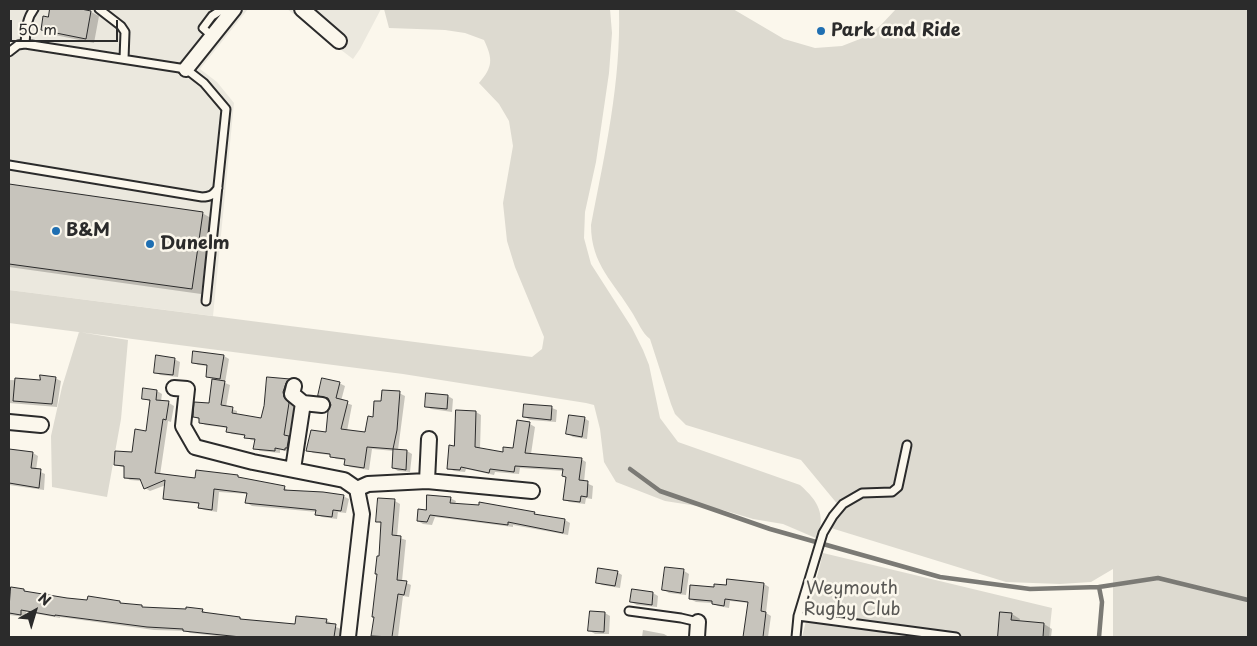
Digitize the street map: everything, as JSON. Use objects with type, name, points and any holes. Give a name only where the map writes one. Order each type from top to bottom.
[{"type":"street","points":[[186,69],[207,32],[234,9]]},
{"type":"street","points":[[302,9],[339,41]]},
{"type":"street","points":[[294,386],[292,394],[303,403],[322,405]]},
{"type":"street","points":[[174,388],[187,389],[183,426],[195,447],[253,462],[344,480],[357,490],[362,514],[348,637]]},
{"type":"street","points":[[293,469],[303,403]]},
{"type":"street","points":[[9,422],[41,425]]},
{"type":"street","points":[[427,481],[429,439]]},
{"type":"street","points":[[357,490],[368,484],[427,481],[532,491]]},
{"type":"street","points":[[697,637],[698,622]]},
{"type":"lane","points":[[25,44],[29,15],[34,9]]},
{"type":"lane","points":[[99,9],[123,29],[126,35],[124,59]]},
{"type":"lane","points":[[207,32],[212,16],[223,9]]},
{"type":"lane","points":[[9,52],[18,45],[25,44],[186,69],[204,83],[226,109],[206,301]]},
{"type":"lane","points":[[9,165],[202,197],[209,197],[218,188]]},
{"type":"lane","points":[[796,637],[798,616],[823,533],[832,516],[843,504],[862,493],[892,492],[898,487],[907,444]]},
{"type":"lane","points":[[629,611],[698,622]]},
{"type":"lane","points":[[798,616],[956,637]]},
{"type":"shaded area","points":[[9,9],[248,9],[200,69],[217,82],[234,103],[213,316],[9,290]]},
{"type":"shaded area","points":[[287,9],[381,9],[353,59]]},
{"type":"green space","points":[[384,9],[610,9],[612,33],[609,73],[596,162],[585,212],[584,238],[591,264],[632,328],[643,350],[649,365],[660,418],[678,442],[800,485],[812,497],[819,509],[821,522],[818,539],[783,524],[753,519],[723,510],[665,501],[616,482],[604,462],[600,429],[594,405],[403,374],[9,323],[9,290],[532,357],[542,349],[544,337],[515,267],[507,241],[503,203],[513,146],[509,121],[499,104],[479,83],[487,72],[490,63],[489,52],[484,40],[465,33],[445,30],[389,28]]},
{"type":"green space","points":[[619,9],[733,9],[784,39],[815,48],[842,46],[865,37],[880,26],[896,9],[1248,9],[1248,637],[1113,637],[1113,569],[1091,582],[1060,584],[1006,582],[831,528],[839,506],[801,460],[686,425],[675,414],[650,339],[642,331],[599,262],[592,239],[591,225],[607,144],[615,90]]},
{"type":"green space","points":[[79,332],[128,340],[121,419],[107,497],[52,487],[51,436],[62,387]]},
{"type":"green space","name":"Weymouth Rugby Club","points":[[823,553],[1052,608],[1049,637],[802,637]]},
{"type":"building","points":[[50,9],[81,9],[91,11],[86,39],[41,30],[43,16],[48,17]]},
{"type":"building","points":[[9,184],[203,212],[192,289],[9,264]]},
{"type":"building","points":[[193,351],[224,355],[220,379],[206,377],[207,365],[192,363]]},
{"type":"building","points":[[156,355],[175,358],[173,375],[154,373]]},
{"type":"building","points":[[40,375],[56,377],[52,404],[13,401],[15,378],[40,380]]},
{"type":"building","points":[[267,377],[290,379],[286,383],[283,392],[284,397],[289,403],[284,435],[289,436],[285,450],[275,448],[275,451],[253,449],[255,439],[244,438],[245,435],[226,432],[227,427],[199,423],[199,418],[193,417],[194,402],[209,403],[212,379],[225,381],[221,405],[233,407],[232,413],[261,418]]},
{"type":"building","points":[[322,378],[340,382],[336,398],[348,401],[341,429],[365,432],[368,416],[373,417],[374,401],[381,401],[382,390],[400,391],[397,430],[393,449],[367,447],[364,468],[344,465],[345,459],[330,457],[330,454],[306,451],[311,430],[326,432],[328,411],[331,405],[328,398],[318,396]]},
{"type":"building","points":[[143,388],[157,390],[156,400],[169,401],[166,420],[163,419],[155,473],[195,478],[196,470],[238,475],[238,477],[285,486],[284,490],[344,495],[341,511],[333,510],[332,517],[315,515],[316,510],[245,503],[247,493],[214,489],[212,510],[198,508],[199,503],[163,499],[165,480],[144,489],[140,479],[124,478],[124,466],[114,465],[115,451],[132,452],[135,429],[146,431],[150,400],[142,399]]},
{"type":"building","points":[[426,393],[448,395],[447,409],[425,407]]},
{"type":"building","points":[[524,404],[552,406],[551,420],[523,417]]},
{"type":"building","points":[[456,410],[476,411],[475,447],[503,452],[503,447],[513,448],[517,420],[530,422],[525,453],[582,458],[579,480],[588,481],[587,497],[581,496],[580,502],[563,500],[566,477],[562,476],[563,469],[515,466],[514,472],[490,469],[489,473],[461,467],[460,470],[447,469],[449,445],[454,446]]},
{"type":"building","points":[[569,415],[585,417],[582,437],[566,434]]},
{"type":"building","points":[[9,449],[33,452],[31,468],[41,469],[39,488],[9,483]]},
{"type":"building","points":[[393,449],[407,450],[406,470],[392,468]]},
{"type":"building","points":[[427,495],[451,497],[450,503],[479,505],[479,502],[565,519],[563,533],[508,522],[508,525],[430,515],[427,522],[417,521],[418,509],[426,510]]},
{"type":"building","points":[[378,498],[395,499],[392,535],[401,536],[397,580],[407,581],[404,595],[398,594],[392,637],[371,636],[381,522],[376,522]]},
{"type":"building","points":[[665,567],[684,569],[681,593],[662,590]]},
{"type":"building","points":[[598,568],[618,571],[615,586],[596,583]]},
{"type":"building","points":[[727,579],[764,583],[761,611],[766,612],[763,637],[743,637],[748,602],[725,599],[724,606],[712,604],[712,601],[689,599],[690,585],[714,587],[714,584],[726,585]]},
{"type":"building","points":[[11,587],[67,598],[87,600],[88,596],[120,601],[120,603],[142,605],[142,607],[203,609],[202,612],[240,617],[240,619],[295,624],[296,616],[327,619],[326,623],[336,624],[334,637],[241,637],[55,616],[21,610],[21,615],[9,613]]},
{"type":"building","points":[[632,589],[653,592],[652,605],[630,602]]},
{"type":"building","points":[[590,611],[605,612],[604,632],[588,631]]},
{"type":"building","points":[[1000,612],[1012,613],[1011,620],[1044,623],[1043,637],[998,637]]},
{"type":"waterway","points":[[630,469],[660,491],[770,529],[940,577],[1030,589],[1099,587],[1158,578],[1248,600]]},
{"type":"waterway","points":[[1099,587],[1102,602],[1099,637]]},
{"type":"place","name":"Park and Ride","points":[[821,31]]},
{"type":"place","name":"B&M","points":[[56,231]]},
{"type":"place","name":"Dunelm","points":[[150,244]]}]
